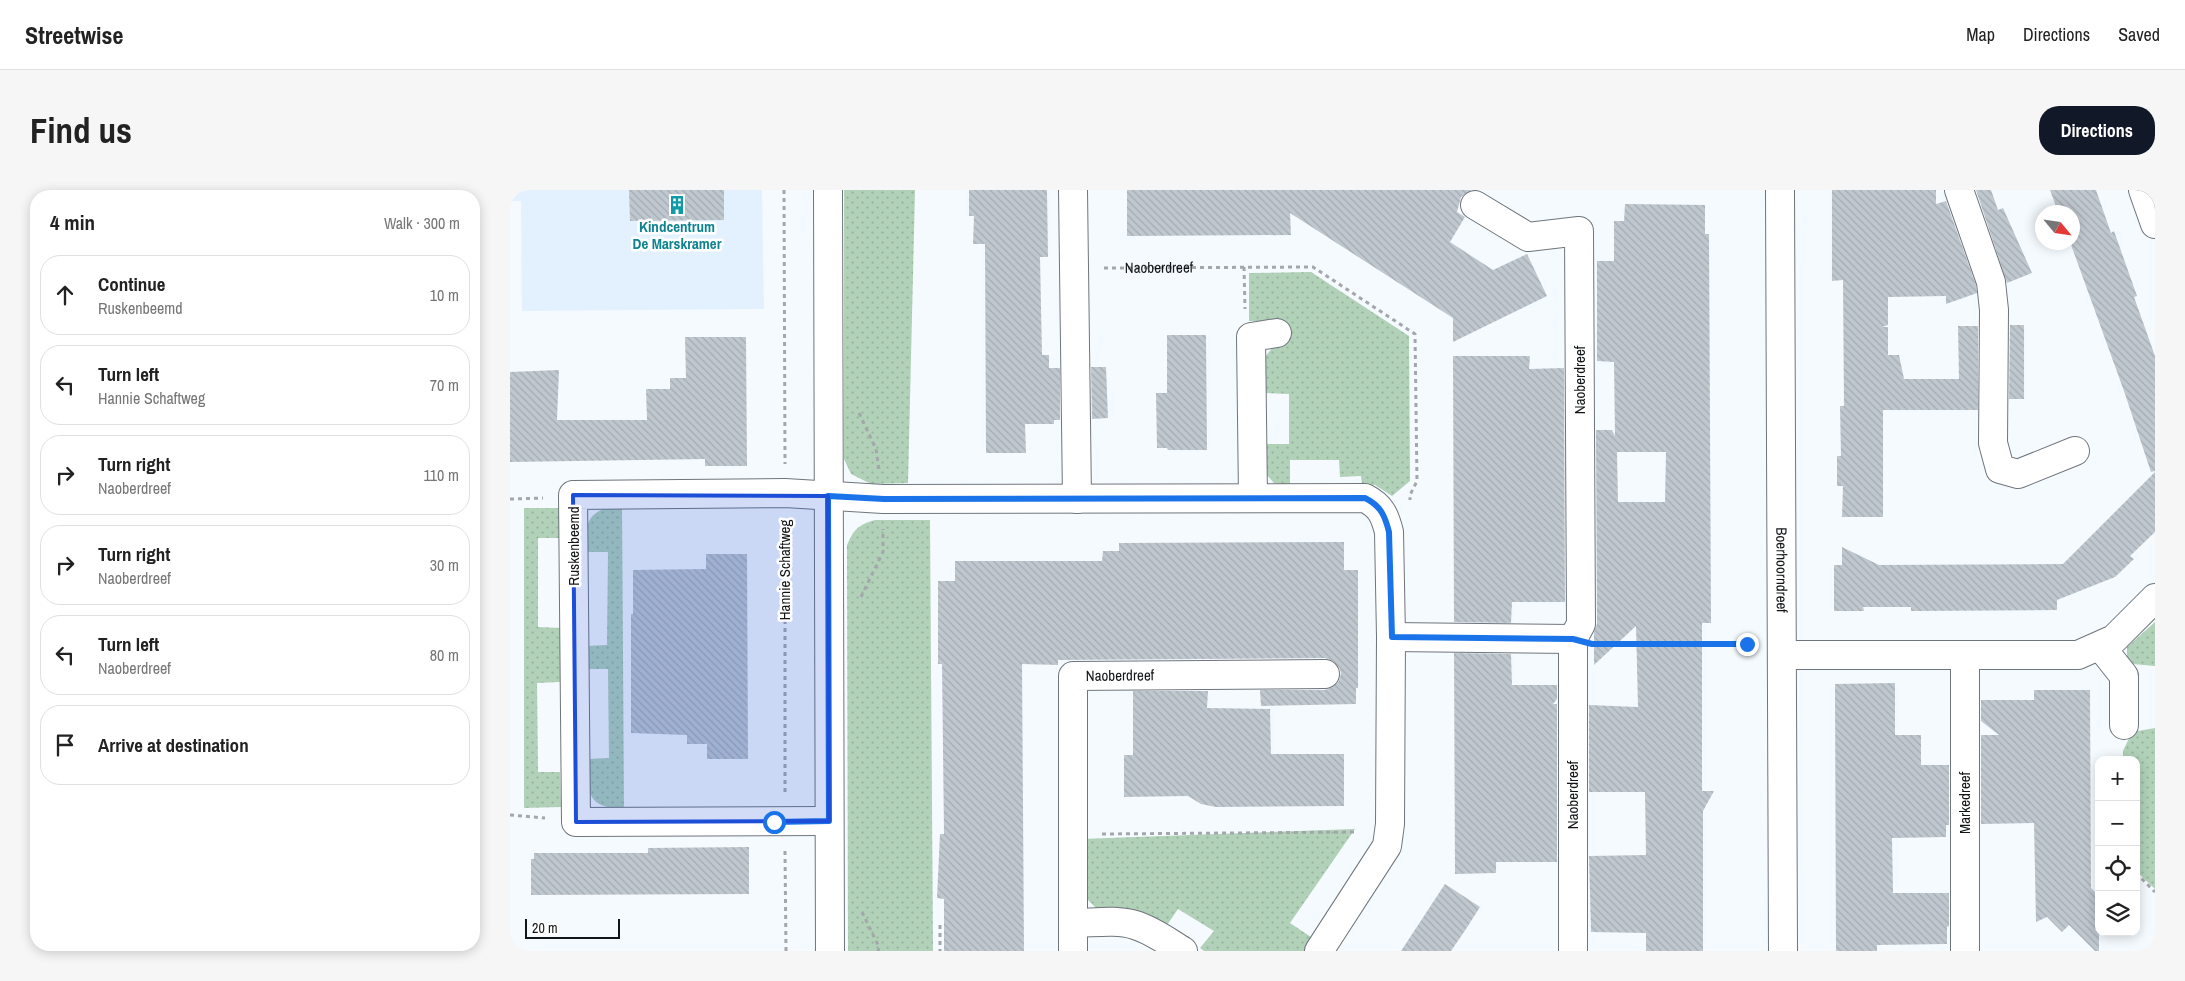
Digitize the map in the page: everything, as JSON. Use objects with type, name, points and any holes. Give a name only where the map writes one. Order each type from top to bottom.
[{"type":"street","points":[[828,190],[830,951]]},
{"type":"street","points":[[1073,190],[1077,499]]},
{"type":"street","name":"Boerhoorndreef","points":[[1780,190],[1784,655],[1783,951]]},
{"type":"street","points":[[1958,190],[1991,282],[1994,310],[1993,443],[2000,469],[2018,474],[2075,451]]},
{"type":"street","points":[[2143,190],[2155,224]]},
{"type":"street","name":"Naoberdreef","points":[[1475,205],[1528,236],[1579,231],[1581,624],[1573,639],[1573,951]]},
{"type":"street","points":[[1253,498],[1264,335]]},
{"type":"street","name":"Ruskenbeemd","points":[[576,822],[574,495],[785,493],[828,496]]},
{"type":"street","points":[[828,496],[884,499],[1365,498],[1376,504],[1386,517],[1389,532],[1392,637],[1389,832],[1387,846],[1319,951]]},
{"type":"street","points":[[1784,655],[2078,655],[2114,639],[2155,598]]},
{"type":"street","points":[[1392,637],[1573,639]]},
{"type":"street","points":[[2101,646],[2124,676],[2124,725]]},
{"type":"street","name":"Markedreef","points":[[1965,656],[1965,951]]},
{"type":"street","name":"Naoberdreef","points":[[1073,951],[1073,676],[1325,674]]},
{"type":"street","points":[[576,822],[829,821]]},
{"type":"street","points":[[1073,923],[1113,922],[1135,925],[1183,951]]},
{"type":"path","name":"Hannie Schaftweg","points":[[784,190],[786,951]]},
{"type":"path","points":[[1244,267],[1245,321],[1264,335]]},
{"type":"path","name":"Naoberdreef","points":[[1074,269],[1313,267],[1415,334],[1417,481],[1410,495],[1410,505]]},
{"type":"path","points":[[857,407],[876,449],[884,499],[883,552],[858,602]]},
{"type":"path","points":[[1573,639],[1592,644],[1747,644],[1784,655]]},
{"type":"path","points":[[510,815],[576,822]]},
{"type":"path","points":[[1074,834],[1389,832]]},
{"type":"path","points":[[2140,877],[2155,892]]},
{"type":"path","points":[[860,909],[879,946],[878,951]]},
{"type":"path","points":[[940,925],[940,951]]},
{"type":"highlighted area","points":[[573,495],[828,496],[829,821],[576,822]]},
{"type":"shaded area","points":[[510,190],[762,190],[764,309],[522,311],[521,201],[510,201]]},
{"type":"green space","points":[[844,190],[915,190],[908,483],[871,484],[851,474],[844,459]]},
{"type":"green space","points":[[1311,272],[1409,336],[1410,481],[1392,496],[1375,485],[1362,484],[1361,476],[1340,477],[1339,460],[1290,460],[1290,485],[1274,483],[1266,474],[1264,444],[1289,444],[1289,394],[1264,393],[1264,358],[1273,347],[1284,344],[1282,321],[1249,321],[1249,273]]},
{"type":"green space","points":[[611,507],[622,507],[624,809],[612,808],[596,801],[591,796],[588,781],[588,759],[609,758],[608,669],[587,669],[586,646],[607,645],[608,552],[587,552],[587,529],[588,523],[596,513]]},
{"type":"green space","points":[[524,508],[560,508],[561,538],[538,538],[538,627],[561,628],[560,682],[537,683],[538,772],[560,772],[561,807],[524,808]]},
{"type":"green space","points":[[875,520],[930,520],[933,951],[848,951],[847,545],[857,528]]},
{"type":"green space","points":[[2155,622],[2155,666],[2133,664],[2127,659],[2127,647]]},
{"type":"green space","points":[[2155,728],[2155,889],[2140,875],[2140,756],[2123,756],[2123,751],[2132,732]]},
{"type":"green space","points":[[1355,829],[1290,923],[1314,939],[1306,951],[1204,951],[1200,948],[1214,931],[1178,909],[1165,928],[1096,908],[1082,894],[1082,839]]},
{"type":"building","name":"Kindcentrum De Marskramer","points":[[629,190],[724,190],[724,220],[630,221]]},
{"type":"building","points":[[969,190],[1047,190],[1048,257],[1040,257],[1042,355],[1049,355],[1049,368],[1060,368],[1060,420],[1054,420],[1054,424],[1025,424],[1026,453],[986,453],[985,244],[973,244],[974,216],[969,216]]},
{"type":"building","points":[[1127,190],[1471,190],[1461,197],[1457,212],[1465,217],[1450,242],[1493,270],[1527,254],[1547,296],[1453,342],[1453,318],[1290,213],[1291,235],[1127,236]]},
{"type":"building","points":[[1832,190],[1936,190],[1936,204],[1946,201],[1976,285],[1977,293],[1946,304],[1946,296],[1888,297],[1888,325],[1882,327],[1888,327],[1888,355],[1899,355],[1904,379],[1959,379],[1958,326],[1978,326],[1978,410],[1883,410],[1883,517],[1842,517],[1843,486],[1837,486],[1837,456],[1841,456],[1840,406],[1844,406],[1843,280],[1832,281]]},
{"type":"building","points":[[1976,190],[1991,190],[1998,210],[2003,208],[2032,273],[2007,283]]},
{"type":"building","points":[[2050,190],[2096,190],[2111,233],[2114,231],[2137,296],[2134,297],[2155,356],[2155,471],[2151,472],[2073,250],[2080,250],[2080,205],[2055,205]]},
{"type":"building","points":[[1625,204],[1705,205],[1705,234],[1709,234],[1711,623],[1702,623],[1702,791],[1714,791],[1703,811],[1703,951],[1646,951],[1646,933],[1591,932],[1589,856],[1646,855],[1645,792],[1589,792],[1589,705],[1638,707],[1636,626],[1594,665],[1594,632],[1597,624],[1596,430],[1612,430],[1615,436],[1614,362],[1597,361],[1597,261],[1614,261],[1614,221],[1624,221]],"holes":[[[1617,452],[1666,452],[1665,502],[1618,502]]]},
{"type":"building","points":[[2010,325],[2024,325],[2024,399],[2009,399]]},
{"type":"building","points":[[1167,335],[1206,335],[1207,450],[1168,450],[1167,448],[1157,448],[1156,393],[1167,393]]},
{"type":"building","points":[[685,337],[746,337],[747,466],[705,466],[705,459],[510,462],[510,372],[559,370],[557,420],[647,420],[646,389],[670,389],[670,378],[686,378]]},
{"type":"building","points":[[1453,356],[1530,356],[1529,369],[1564,368],[1565,602],[1512,602],[1511,623],[1454,622]]},
{"type":"building","points":[[1091,367],[1106,367],[1108,418],[1092,419]]},
{"type":"building","points":[[2155,472],[2155,532],[2130,556],[2134,559],[2115,577],[2057,600],[2057,610],[1911,611],[1911,607],[1863,607],[1864,611],[1834,611],[1834,565],[1842,565],[1842,547],[1879,565],[2063,564]]},
{"type":"building","points":[[1344,542],[1344,570],[1358,570],[1358,688],[1356,688],[1356,704],[1261,706],[1260,690],[1325,690],[1333,687],[1339,681],[1341,673],[1339,667],[1333,661],[1325,658],[1058,660],[1058,665],[1022,664],[1024,951],[944,951],[944,899],[937,898],[940,834],[944,834],[942,664],[938,664],[938,581],[955,581],[955,561],[1102,561],[1103,551],[1119,551],[1119,543]]},
{"type":"building","points":[[706,554],[747,554],[748,759],[707,759],[707,744],[687,744],[687,735],[631,733],[633,570],[706,569]]},
{"type":"building","points":[[1454,653],[1511,654],[1512,685],[1557,685],[1557,699],[1553,704],[1557,704],[1557,862],[1496,862],[1496,873],[1455,874]]},
{"type":"building","points":[[1895,683],[1895,735],[1921,735],[1921,765],[1949,765],[1949,825],[1946,825],[1946,837],[1892,838],[1893,893],[1949,893],[1947,944],[1877,945],[1877,951],[1836,951],[1835,684]]},
{"type":"building","points":[[2034,690],[2090,690],[2091,888],[2095,892],[2095,936],[2099,936],[2099,951],[2095,951],[2069,925],[2062,932],[2047,917],[2036,922],[2034,823],[1981,824],[1981,735],[1999,735],[1981,721],[1981,700],[2034,700]]},
{"type":"building","points":[[1133,691],[1208,691],[1207,708],[1270,709],[1271,754],[1344,754],[1344,806],[1216,807],[1201,804],[1188,796],[1124,797],[1124,755],[1133,755]]},
{"type":"building","points":[[749,847],[749,894],[531,895],[531,859],[534,859],[534,853],[648,853],[648,848]]},
{"type":"building","points":[[1445,884],[1480,907],[1466,929],[1451,951],[1401,951]]},
{"type":"place","name":"Kindcentrum De Marskramer","points":[[677,205]]},
{"type":"route","points":[[774,822],[829,821],[828,496],[884,499],[1365,498],[1376,504],[1386,517],[1389,532],[1392,637],[1573,639],[1592,644],[1747,644]]}]
